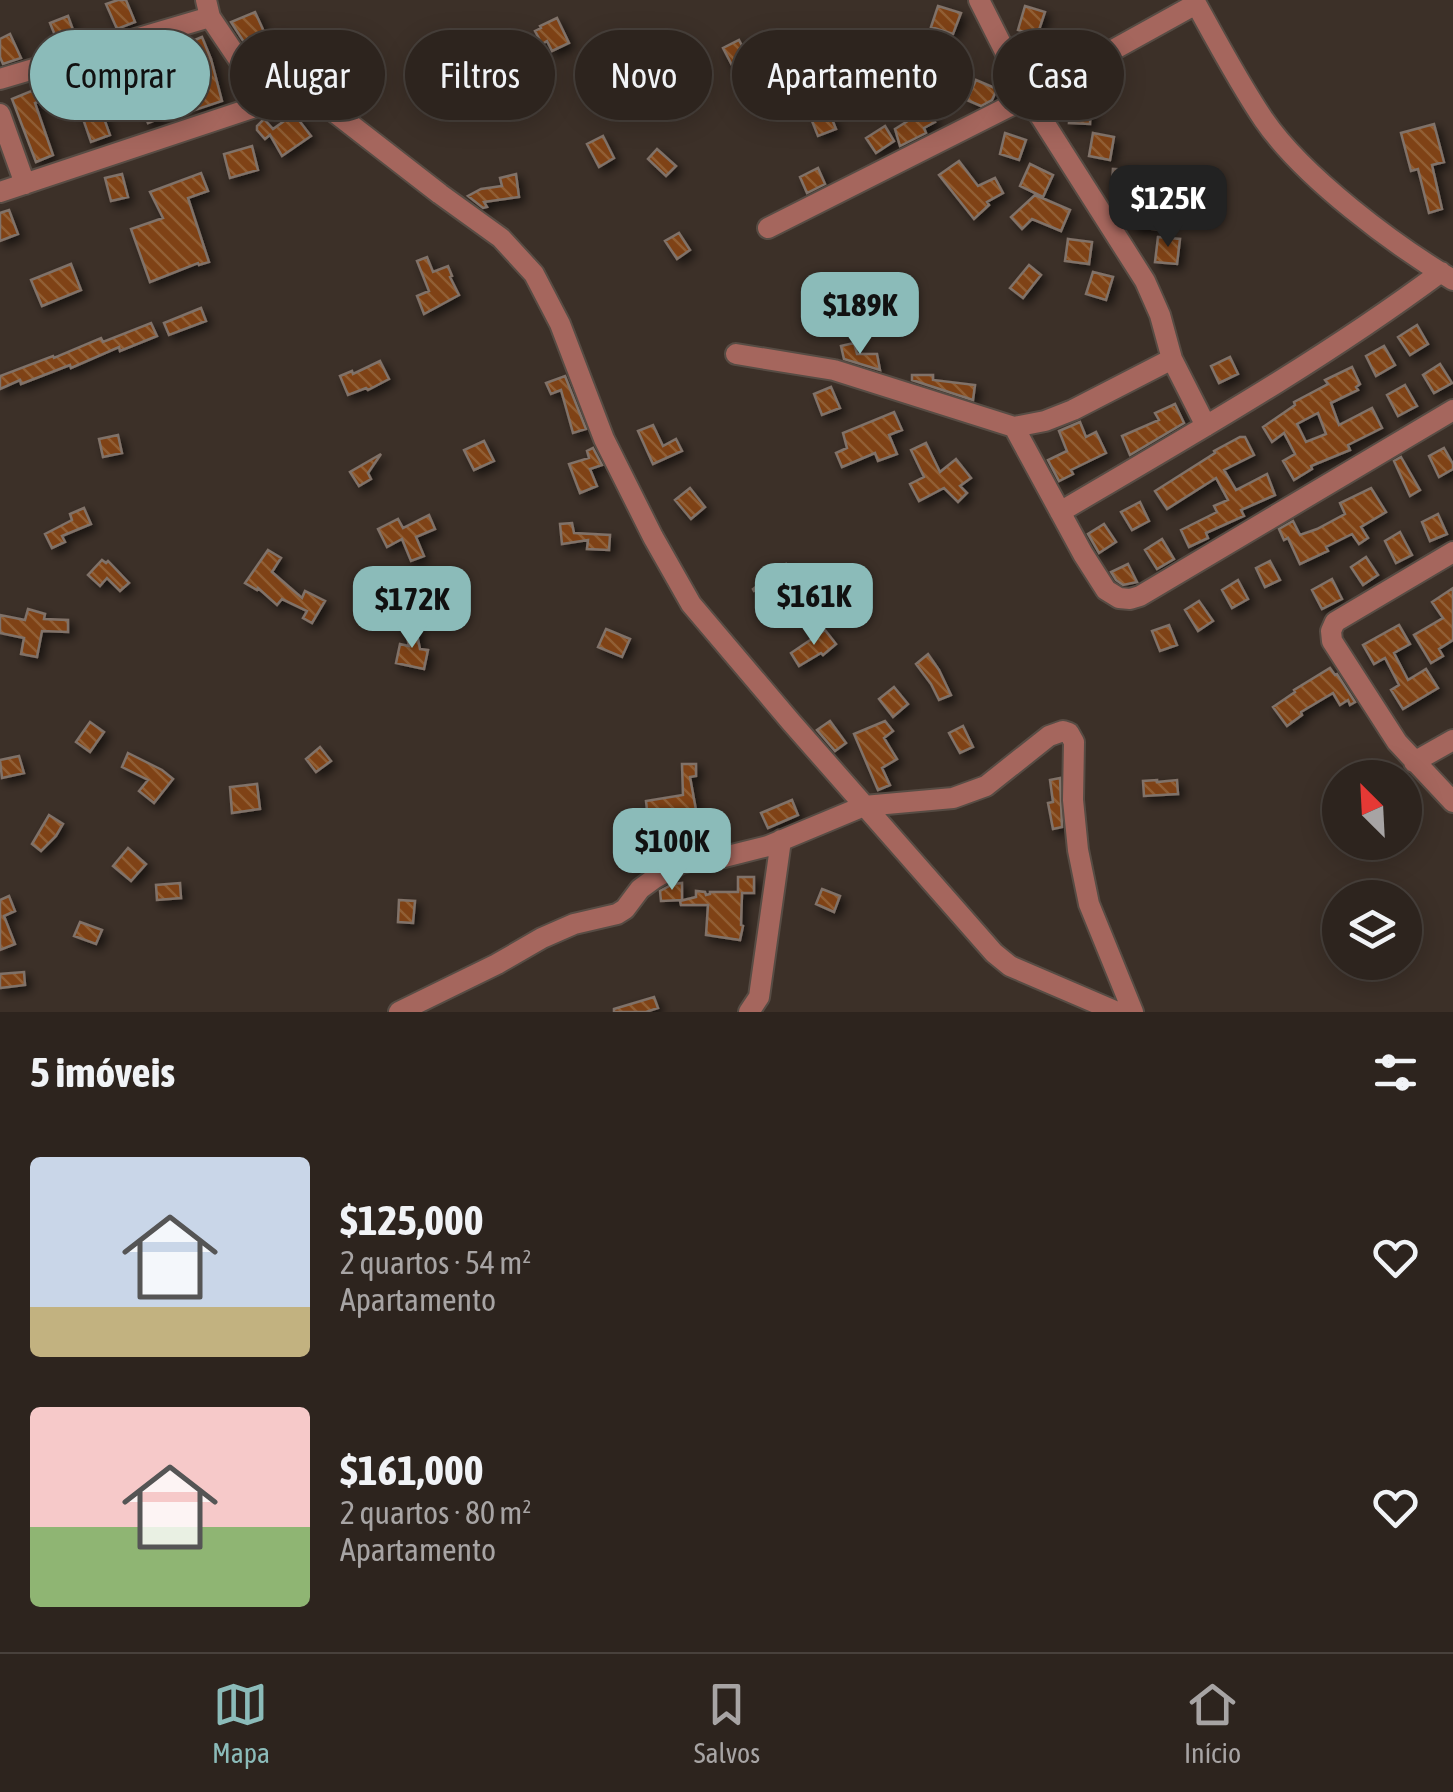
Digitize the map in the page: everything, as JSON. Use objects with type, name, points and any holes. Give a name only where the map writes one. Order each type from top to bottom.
[{"type":"street","points":[[979,0],[994,30]]},
{"type":"street","points":[[1060,512],[1447,276],[1360,214],[1301,162],[1265,122],[1195,2],[1124,42]]},
{"type":"street","points":[[0,79],[208,8],[230,44]]},
{"type":"street","points":[[0,114],[25,184]]},
{"type":"street","points":[[0,192],[230,115]]},
{"type":"street","points":[[768,228],[993,115]]},
{"type":"street","points":[[345,120],[501,238],[534,274],[560,324],[604,439],[691,604],[864,806],[994,953],[1010,966],[1117,1012]]},
{"type":"street","points":[[1043,120],[1145,280],[1172,359],[1206,426]]},
{"type":"street","points":[[736,354],[834,370],[1014,427],[1074,410],[1172,359]]},
{"type":"street","points":[[1014,427],[1106,590],[1130,599],[1453,410]]},
{"type":"street","points":[[1412,760],[1332,641],[1332,630],[1335,622],[1453,552]]},
{"type":"street","points":[[399,1012],[542,938],[574,924],[617,914],[640,889],[681,863],[724,857],[781,840],[864,806],[953,798],[986,786],[1049,736],[1063,731],[1074,742],[1073,800],[1088,904],[1134,1012]]},
{"type":"street","points":[[1418,760],[1453,740]]},
{"type":"street","points":[[1422,770],[1453,802]]},
{"type":"street","points":[[750,1012],[759,998],[781,840]]},
{"type":"building","points":[[126,0],[135,22],[117,29],[106,4]]},
{"type":"building","points":[[938,6],[961,13],[955,30],[931,27]]},
{"type":"building","points":[[1025,6],[1045,12],[1039,30],[1018,30]]},
{"type":"building","points":[[255,12],[263,30],[236,30],[231,22]]},
{"type":"building","points":[[68,16],[73,30],[53,30],[50,23]]},
{"type":"building","points":[[557,18],[569,43],[555,50],[555,30],[537,30]]},
{"type":"building","points":[[10,34],[21,58],[3,64],[0,39]]},
{"type":"building","points":[[732,44],[732,65],[723,48]]},
{"type":"building","points":[[210,57],[211,59],[222,101],[210,105]]},
{"type":"building","points":[[976,80],[993,87],[992,100],[981,106],[973,103]]},
{"type":"building","points":[[30,92],[30,120],[41,120],[53,155],[36,162],[12,99]]},
{"type":"building","points":[[83,120],[105,120],[110,135],[91,142]]},
{"type":"building","points":[[265,120],[273,129],[286,120],[299,120],[311,136],[282,156],[270,135],[265,139],[257,126]]},
{"type":"building","points":[[832,120],[836,129],[818,136],[812,121]]},
{"type":"building","points":[[909,120],[935,122],[924,128],[926,133],[900,146],[895,129]]},
{"type":"building","points":[[1069,120],[1090,120],[1090,124]]},
{"type":"building","points":[[1434,124],[1444,162],[1432,165],[1442,209],[1429,213],[1418,169],[1411,171],[1401,133]]},
{"type":"building","points":[[885,126],[894,141],[876,153],[866,138]]},
{"type":"building","points":[[1005,133],[1026,140],[1019,160],[1000,154]]},
{"type":"building","points":[[1093,133],[1114,137],[1110,160],[1089,156]]},
{"type":"building","points":[[603,136],[614,158],[599,167],[587,144]]},
{"type":"building","points":[[252,146],[258,170],[230,178],[224,154]]},
{"type":"building","points":[[657,149],[676,166],[666,176],[648,159]]},
{"type":"building","points":[[959,161],[978,186],[995,178],[1003,193],[987,202],[989,205],[974,219],[939,175]]},
{"type":"building","points":[[1030,164],[1053,175],[1043,197],[1020,186]]},
{"type":"building","points":[[818,168],[825,184],[807,193],[800,177]]},
{"type":"building","points":[[1113,169],[1135,170],[1133,194],[1111,193]]},
{"type":"building","points":[[201,173],[208,191],[188,198],[209,262],[150,282],[131,229],[163,218],[150,192]]},
{"type":"building","points":[[122,174],[128,197],[111,201],[105,178]]},
{"type":"building","points":[[516,174],[519,197],[484,202],[487,207],[483,208],[468,196],[481,189],[502,186],[500,178]]},
{"type":"building","points":[[1035,195],[1070,210],[1061,231],[1032,219],[1022,229],[1011,217]]},
{"type":"building","points":[[1136,204],[1158,206],[1156,229],[1133,228]]},
{"type":"building","points":[[9,210],[18,234],[0,241],[0,213]]},
{"type":"building","points":[[679,233],[690,250],[677,259],[665,241]]},
{"type":"building","points":[[1158,237],[1180,239],[1177,264],[1155,262]]},
{"type":"building","points":[[1068,239],[1092,242],[1089,264],[1065,261]]},
{"type":"building","points":[[427,257],[433,272],[448,266],[459,295],[424,314],[417,296],[429,291],[417,261]]},
{"type":"building","points":[[71,264],[81,290],[42,306],[31,280]]},
{"type":"building","points":[[1029,265],[1041,275],[1023,298],[1010,288]]},
{"type":"building","points":[[1093,272],[1113,277],[1106,300],[1086,294]]},
{"type":"building","points":[[201,308],[206,321],[169,335],[164,323]]},
{"type":"building","points":[[151,323],[157,336],[0,389],[0,376]]},
{"type":"building","points":[[1417,325],[1428,344],[1410,355],[1398,337]]},
{"type":"building","points":[[854,343],[857,354],[877,354],[880,370],[844,359],[841,346]]},
{"type":"building","points":[[1384,346],[1395,365],[1376,376],[1366,356]]},
{"type":"building","points":[[1230,357],[1238,374],[1219,383],[1211,366]]},
{"type":"building","points":[[380,361],[389,379],[348,395],[340,376]]},
{"type":"building","points":[[1440,364],[1452,383],[1434,393],[1423,375]]},
{"type":"building","points":[[1352,367],[1360,384],[1358,390],[1331,403],[1339,425],[1372,408],[1382,428],[1348,445],[1350,450],[1311,466],[1294,480],[1283,461],[1295,454],[1284,433],[1272,442],[1263,427],[1294,402],[1328,384],[1325,380]],"holes":[[[1318,413],[1326,434],[1306,442],[1297,424]]]},
{"type":"building","points":[[912,375],[933,375],[933,380],[975,385],[973,400],[912,380]]},
{"type":"building","points":[[565,376],[586,429],[573,433],[561,390],[551,394],[546,383]]},
{"type":"building","points":[[1405,385],[1417,406],[1398,416],[1387,395]]},
{"type":"building","points":[[831,387],[840,408],[822,415],[814,394]]},
{"type":"building","points":[[1175,404],[1184,423],[1130,455],[1122,436],[1159,420],[1155,413]]},
{"type":"building","points":[[894,412],[902,430],[889,435],[897,454],[878,461],[875,453],[842,467],[836,453],[847,448],[843,433]]},
{"type":"building","points":[[1080,422],[1086,437],[1096,432],[1106,453],[1071,470],[1073,474],[1059,481],[1048,460],[1067,451],[1059,431]]},
{"type":"building","points":[[653,425],[663,446],[676,439],[682,451],[653,464],[638,431]]},
{"type":"building","points":[[118,435],[122,453],[103,457],[99,439]]},
{"type":"building","points":[[1245,437],[1254,455],[1224,470],[1236,490],[1267,474],[1275,495],[1241,510],[1244,516],[1206,533],[1208,538],[1189,547],[1181,530],[1217,512],[1214,506],[1228,500],[1216,478],[1167,509],[1155,491]]},
{"type":"building","points":[[484,441],[494,461],[474,470],[464,450]]},
{"type":"building","points":[[926,443],[940,472],[956,459],[971,478],[960,486],[967,493],[958,502],[944,488],[919,501],[910,484],[924,477],[911,450]]},
{"type":"building","points":[[593,448],[602,465],[590,469],[597,486],[580,493],[569,464],[589,458],[587,451]]},
{"type":"building","points":[[1444,448],[1453,469],[1439,477],[1429,456]]},
{"type":"building","points":[[381,454],[368,473],[371,479],[359,486],[350,472]]},
{"type":"building","points":[[1401,457],[1420,490],[1410,496],[1394,461]]},
{"type":"building","points":[[690,488],[705,507],[691,519],[675,500]]},
{"type":"building","points":[[1371,488],[1386,512],[1361,527],[1368,538],[1359,544],[1352,534],[1300,564],[1288,538],[1284,540],[1279,529],[1293,521],[1300,535],[1317,529],[1345,514],[1340,503]]},
{"type":"building","points":[[1140,502],[1149,521],[1132,530],[1121,512]]},
{"type":"building","points":[[84,508],[91,524],[62,536],[65,542],[52,548],[45,534],[72,520],[70,514]]},
{"type":"building","points":[[1438,514],[1447,534],[1430,541],[1422,522]]},
{"type":"building","points":[[429,515],[435,529],[416,537],[424,556],[411,561],[402,539],[387,547],[378,529],[398,519],[403,528]]},
{"type":"building","points":[[572,523],[574,533],[610,535],[609,550],[587,549],[588,540],[562,544],[560,524]]},
{"type":"building","points":[[1104,524],[1116,542],[1099,553],[1088,534]]},
{"type":"building","points":[[1400,532],[1412,555],[1396,563],[1385,541]]},
{"type":"building","points":[[1162,539],[1174,559],[1157,569],[1145,550]]},
{"type":"building","points":[[268,550],[281,558],[272,572],[302,598],[305,591],[325,601],[312,623],[303,618],[307,611],[282,599],[277,605],[258,588],[245,583]]},
{"type":"building","points":[[1366,557],[1378,575],[1363,585],[1351,567]]},
{"type":"building","points":[[102,560],[108,561],[129,583],[120,591],[107,578],[100,586],[88,575]]},
{"type":"building","points":[[1270,561],[1280,580],[1265,587],[1256,568]]},
{"type":"building","points":[[786,564],[795,577],[754,591],[753,589]]},
{"type":"building","points":[[1128,564],[1137,582],[1123,585],[1111,572]]},
{"type":"building","points":[[1332,579],[1342,599],[1322,609],[1312,590]]},
{"type":"building","points":[[1238,580],[1248,599],[1232,608],[1222,590]]},
{"type":"building","points":[[1453,588],[1453,640],[1439,649],[1443,656],[1431,663],[1414,635],[1443,618],[1432,602]]},
{"type":"building","points":[[1199,601],[1213,621],[1198,631],[1185,610]]},
{"type":"building","points":[[28,609],[45,614],[44,619],[68,620],[68,632],[42,631],[37,657],[21,654],[24,638],[0,633],[0,615],[25,620]]},
{"type":"building","points":[[415,625],[420,649],[428,650],[424,669],[396,663],[400,644],[409,646],[405,627]]},
{"type":"building","points":[[1169,625],[1177,645],[1160,651],[1152,631]]},
{"type":"building","points":[[1399,625],[1410,644],[1394,653],[1408,680],[1426,669],[1438,688],[1403,709],[1391,690],[1399,685],[1385,658],[1374,664],[1363,645]]},
{"type":"building","points":[[606,629],[630,639],[622,657],[598,647]]},
{"type":"building","points":[[825,630],[836,644],[799,666],[791,653]]},
{"type":"building","points":[[928,654],[951,695],[939,700],[916,664]]},
{"type":"building","points":[[1330,668],[1355,702],[1350,705],[1348,700],[1340,705],[1333,693],[1301,712],[1287,726],[1273,707]]},
{"type":"building","points":[[894,687],[908,704],[893,717],[879,699]]},
{"type":"building","points":[[830,721],[846,743],[835,751],[817,730]]},
{"type":"building","points":[[885,721],[893,731],[884,738],[897,759],[882,768],[890,785],[878,790],[854,734]]},
{"type":"building","points":[[90,722],[104,732],[90,752],[76,742]]},
{"type":"building","points":[[963,726],[973,747],[960,753],[949,733]]},
{"type":"building","points":[[320,747],[331,761],[316,772],[306,759]]},
{"type":"building","points":[[128,753],[173,779],[154,803],[139,791],[148,780],[122,767]]},
{"type":"building","points":[[19,756],[24,773],[2,778],[0,760]]},
{"type":"building","points":[[682,764],[696,764],[696,776],[690,777],[696,810],[648,819],[646,801],[683,795]]},
{"type":"building","points":[[1060,778],[1062,827],[1053,829],[1048,803],[1053,802],[1050,780]]},
{"type":"building","points":[[1177,780],[1178,794],[1144,796],[1143,781]]},
{"type":"building","points":[[257,784],[260,809],[232,813],[230,787]]},
{"type":"building","points":[[792,800],[798,815],[768,828],[761,813]]},
{"type":"building","points":[[49,815],[63,824],[41,851],[32,844]]},
{"type":"building","points":[[651,842],[654,860],[635,864],[632,846]]},
{"type":"building","points":[[128,848],[146,864],[131,881],[113,866]]},
{"type":"building","points":[[738,877],[754,877],[754,893],[742,893],[740,940],[706,935],[708,905],[681,905],[680,901],[696,897],[696,891],[706,895],[738,892]]},
{"type":"building","points":[[180,883],[181,898],[157,900],[156,885]]},
{"type":"building","points":[[682,883],[682,900],[661,901],[660,891]]},
{"type":"building","points":[[822,889],[840,896],[834,912],[816,904]]},
{"type":"building","points":[[9,896],[15,911],[4,916],[15,944],[0,950],[0,900]]},
{"type":"building","points":[[399,900],[415,901],[413,923],[398,922]]},
{"type":"building","points":[[80,922],[102,930],[96,944],[74,936]]},
{"type":"building","points":[[24,972],[25,985],[0,988],[0,974]]},
{"type":"building","points":[[654,997],[658,1008],[614,1012],[614,1009]]}]
